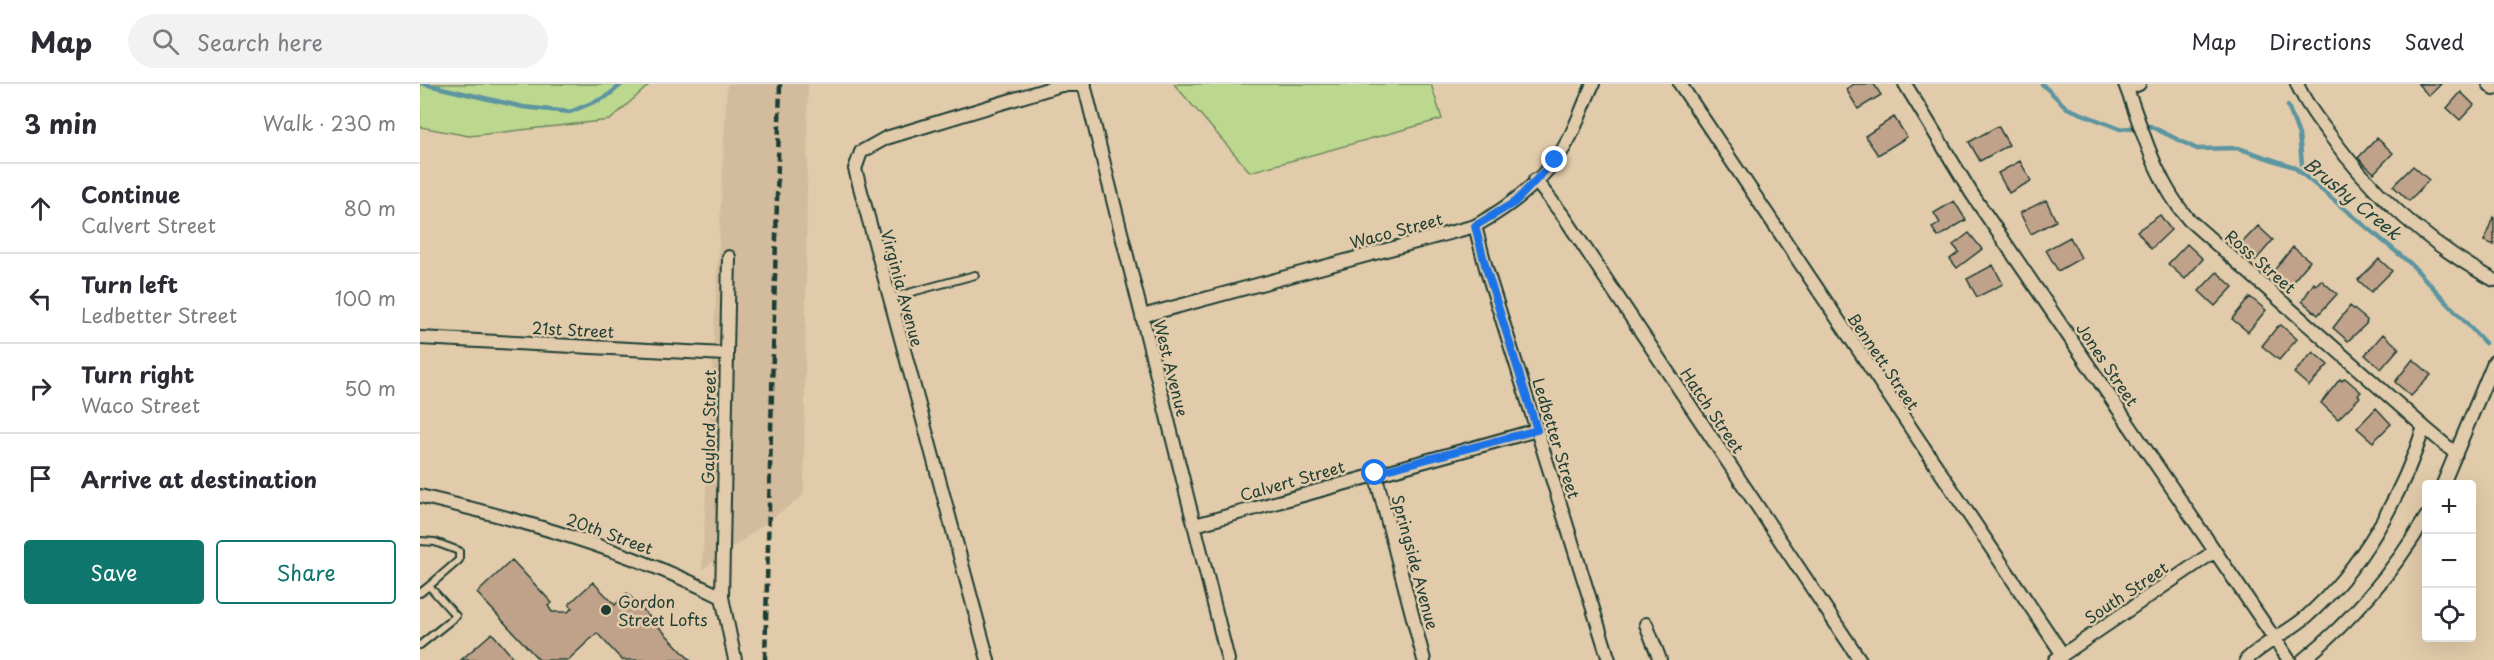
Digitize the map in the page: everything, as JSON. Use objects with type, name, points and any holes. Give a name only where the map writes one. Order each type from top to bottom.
[{"type":"street","name":"Waco Street","points":[[1142,316],[1475,226],[1515,202],[1567,142],[1593,84]]},
{"type":"street","name":"Bennett Street","points":[[1680,84],[2059,657]]},
{"type":"street","name":"Jones Street","points":[[1905,84],[1972,194],[2289,660]]},
{"type":"street","points":[[2297,84],[2316,116],[2375,191],[2436,245],[2494,280]]},
{"type":"street","points":[[2489,84],[2494,89]]},
{"type":"street","name":"Virginia Avenue","points":[[988,660],[855,176],[861,152],[886,138],[1029,94],[1061,86],[1084,85]]},
{"type":"street","name":"West Avenue","points":[[1084,85],[1228,660]]},
{"type":"street","name":"Ross Street","points":[[2130,86],[2133,111],[2140,131],[2165,188],[2188,219],[2456,454]]},
{"type":"street","name":"Hatch Street","points":[[1535,180],[1565,218],[1860,660]]},
{"type":"street","name":"Ledbetter Street","points":[[1475,226],[1608,660]]},
{"type":"street","name":"Gaylord Street","points":[[722,597],[725,354],[729,257]]},
{"type":"street","name":"21st Street","points":[[420,338],[725,354]]},
{"type":"street","points":[[2445,480],[2494,362]]},
{"type":"street","points":[[2246,660],[2304,619],[2324,600],[2358,559],[2390,508],[2424,427]]},
{"type":"street","name":"Calvert Street","points":[[1195,525],[1375,473],[1537,430]]},
{"type":"street","name":"Springside Avenue","points":[[1375,473],[1424,660]]},
{"type":"street","name":"20th Street","points":[[420,496],[575,536],[685,579],[722,597]]},
{"type":"street","points":[[2303,660],[2376,588],[2396,564],[2422,525]]},
{"type":"street","name":"South Street","points":[[2059,657],[2215,551]]},
{"type":"street","points":[[722,597],[735,660]]},
{"type":"street","points":[[1646,624],[1660,660]]},
{"type":"lane","points":[[889,299],[975,274]]},
{"type":"lane","points":[[420,541],[435,542],[459,551],[459,560],[420,593]]},
{"type":"lane","points":[[420,645],[456,616],[429,586]]},
{"type":"shaded area","points":[[727,84],[808,84],[804,495],[702,570]]},
{"type":"green space","points":[[420,84],[650,84],[610,120],[469,136],[420,127]]},
{"type":"green space","points":[[1174,84],[1431,84],[1442,119],[1250,172]]},
{"type":"building","points":[[1854,84],[1874,84],[1881,95],[1858,109],[1846,89]]},
{"type":"building","points":[[2418,84],[2441,84],[2429,96]]},
{"type":"building","points":[[2461,92],[2474,105],[2460,120],[2447,108]]},
{"type":"building","points":[[1894,117],[1907,137],[1878,155],[1865,136]]},
{"type":"building","points":[[1998,126],[2009,145],[1980,161],[1969,142]]},
{"type":"building","points":[[2377,138],[2393,153],[2374,173],[2358,158]]},
{"type":"building","points":[[2020,161],[2031,181],[2009,193],[1998,173]]},
{"type":"building","points":[[2413,166],[2429,180],[2409,201],[2393,186]]},
{"type":"building","points":[[2046,200],[2056,221],[2031,234],[2020,213]]},
{"type":"building","points":[[1954,201],[1966,220],[1938,237],[1932,228],[1940,223],[1934,213]]},
{"type":"building","points":[[2160,215],[2171,230],[2151,249],[2137,231]]},
{"type":"building","points":[[2494,218],[2494,245],[2484,241]]},
{"type":"building","points":[[2258,226],[2273,240],[2255,261],[2239,246]]},
{"type":"building","points":[[1969,233],[1982,249],[1957,268],[1950,259],[1959,252],[1953,245]]},
{"type":"building","points":[[2070,237],[2081,258],[2058,271],[2046,250]]},
{"type":"building","points":[[2187,244],[2203,259],[2185,279],[2168,264]]},
{"type":"building","points":[[2293,247],[2310,261],[2289,286],[2272,273]]},
{"type":"building","points":[[2379,259],[2392,271],[2371,292],[2358,280]]},
{"type":"building","points":[[1993,265],[2003,284],[1977,297],[1967,279]]},
{"type":"building","points":[[2217,272],[2233,287],[2215,306],[2199,291]]},
{"type":"building","points":[[2321,280],[2337,294],[2318,315],[2302,301],[2314,283],[2316,285]]},
{"type":"building","points":[[2250,297],[2266,310],[2248,332],[2232,319]]},
{"type":"building","points":[[2350,306],[2367,320],[2366,324],[2348,341],[2333,328]]},
{"type":"building","points":[[2281,325],[2297,339],[2279,360],[2262,346]]},
{"type":"building","points":[[2383,334],[2399,348],[2381,369],[2365,355]]},
{"type":"building","points":[[2313,352],[2328,365],[2309,386],[2294,373]]},
{"type":"building","points":[[2413,359],[2431,375],[2411,396],[2395,382]]},
{"type":"building","points":[[2345,378],[2361,392],[2358,395],[2360,397],[2338,419],[2321,403],[2340,379],[2342,381]]},
{"type":"building","points":[[2376,408],[2391,424],[2373,442],[2357,428]]},
{"type":"building","name":"Gordon Street Lofts","points":[[512,560],[552,603],[548,606],[552,612],[568,612],[572,608],[569,604],[593,582],[615,605],[627,593],[690,660],[622,660],[597,633],[568,660],[539,660],[477,593]]},
{"type":"building","points":[[492,633],[515,660],[461,660]]},
{"type":"waterway","name":"Brushy Creek","points":[[424,84],[523,107],[570,112],[606,97],[622,84]]},
{"type":"waterway","name":"Brushy Creek","points":[[2042,84],[2067,108],[2120,129],[2150,126],[2197,149],[2238,148],[2294,167],[2411,264],[2485,343]]},
{"type":"waterway","points":[[2288,106],[2299,135],[2303,173]]},
{"type":"railway","points":[[765,660],[780,84]]},
{"type":"place","name":"Gordon Street Lofts","points":[[606,610]]},
{"type":"route","points":[[1375,473],[1390,471],[1537,430],[1475,226],[1515,202],[1555,160]]}]
